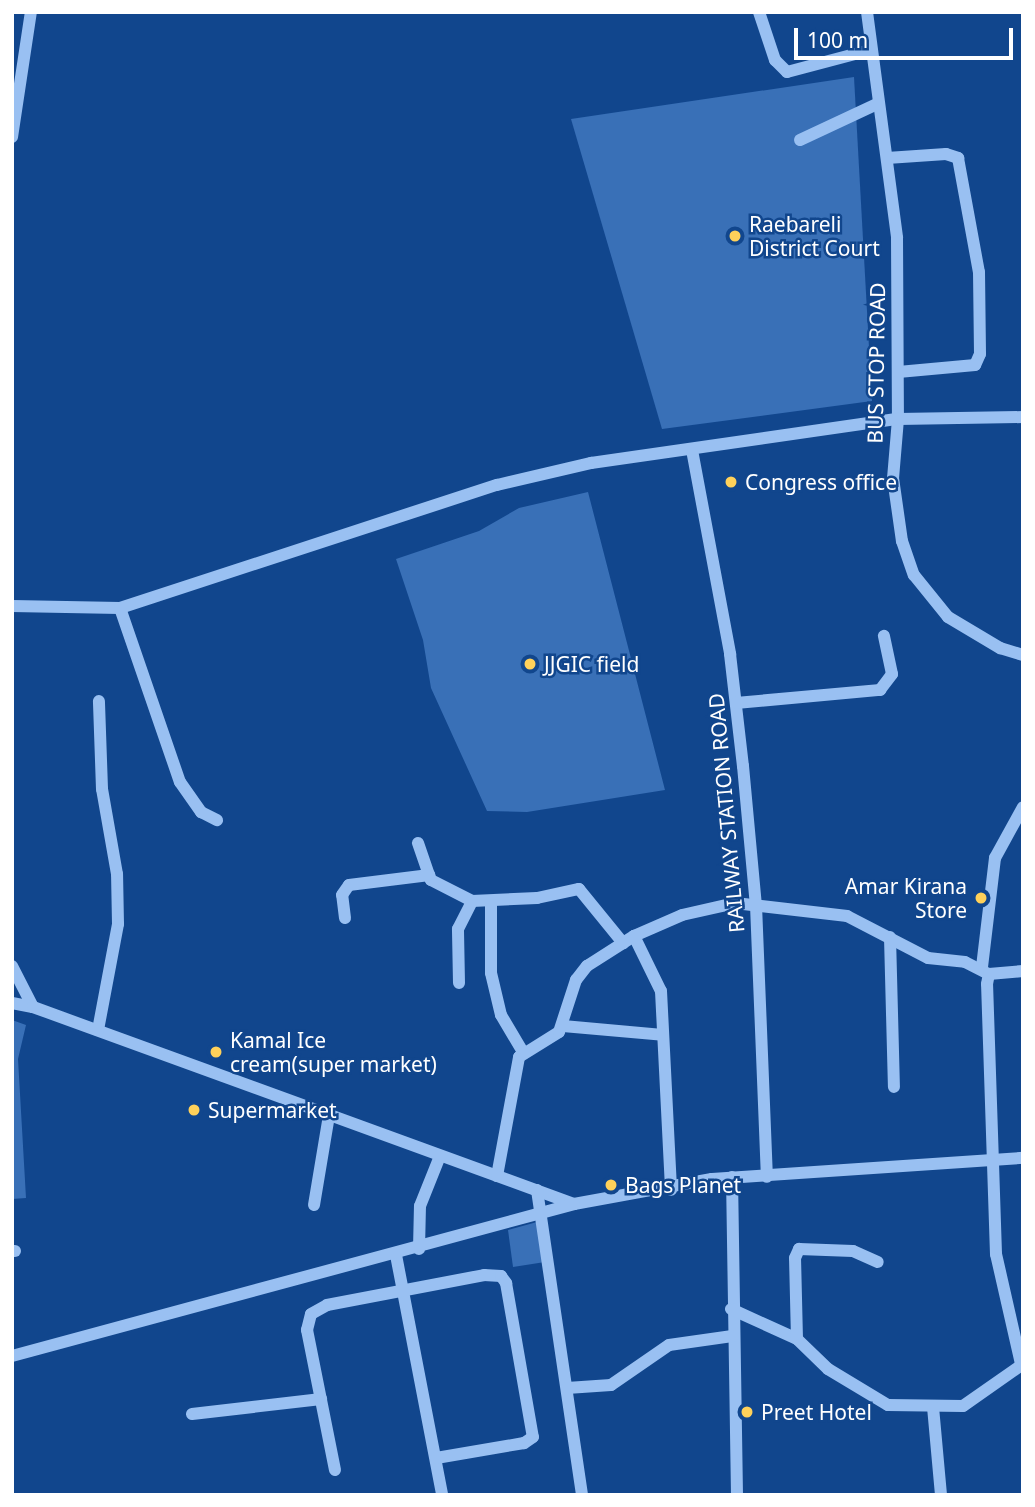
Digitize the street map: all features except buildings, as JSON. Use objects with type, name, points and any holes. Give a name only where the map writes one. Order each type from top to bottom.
[{"type":"street","points":[[12,137],[31,12]]},
{"type":"street","points":[[759,12],[775,60],[787,72],[870,50]]},
{"type":"street","name":"BUS STOP ROAD","points":[[867,12],[877,104],[897,238],[898,419],[895,506],[914,575],[948,617],[1000,648],[1023,655]]},
{"type":"street","points":[[800,140],[877,104]]},
{"type":"street","points":[[887,158],[946,154],[958,158],[979,272],[980,354],[975,365],[898,372]]},
{"type":"street","points":[[12,606],[120,608],[496,485],[618,458],[692,450],[898,419],[1023,417]]},
{"type":"street","name":"RAILWAY STATION ROAD","points":[[692,450],[736,703],[756,905],[767,1177]]},
{"type":"street","points":[[120,608],[180,782],[201,812],[217,820]]},
{"type":"street","points":[[736,703],[880,690],[892,674],[884,636]]},
{"type":"street","points":[[98,1030],[118,924],[117,874],[102,789],[99,701]]},
{"type":"street","points":[[731,1309],[797,1339],[828,1369],[869,1397],[888,1405],[933,1408],[969,1404],[1022,1364],[996,1254],[996,1161],[985,970],[995,858],[1022,817]]},
{"type":"street","points":[[418,844],[429,875],[438,885],[472,901],[491,903],[579,888],[628,940],[656,976],[663,1035],[671,1190]]},
{"type":"street","points":[[345,918],[342,895],[349,885],[429,875]]},
{"type":"street","points":[[459,983],[458,929],[472,901]]},
{"type":"street","points":[[491,903],[491,972],[502,1015],[523,1052]]},
{"type":"street","points":[[497,1176],[516,1063],[523,1052],[551,1040],[562,1026],[576,980],[587,966],[628,940],[711,907],[756,905],[847,916],[928,958],[985,970],[1022,974]]},
{"type":"street","points":[[890,937],[894,1087]]},
{"type":"street","points":[[12,966],[33,1007]]},
{"type":"street","points":[[12,1003],[33,1007],[98,1030],[574,1204]]},
{"type":"street","points":[[562,1026],[663,1035]]},
{"type":"street","points":[[314,1205],[329,1115]]},
{"type":"street","points":[[419,1249],[419,1206],[440,1156]]},
{"type":"street","points":[[12,1356],[419,1249],[462,1233],[574,1204],[671,1190],[732,1177],[767,1177],[1023,1158]]},
{"type":"street","points":[[732,1177],[731,1309],[737,1495]]},
{"type":"street","points":[[537,1190],[582,1495]]},
{"type":"street","points":[[797,1339],[795,1258],[799,1249],[853,1251],[878,1262]]},
{"type":"street","points":[[396,1255],[407,1293],[442,1495]]},
{"type":"street","points":[[335,1470],[307,1330],[311,1314],[327,1305],[407,1293],[484,1275],[501,1276],[506,1283],[533,1423],[533,1437],[524,1443],[436,1458]]},
{"type":"street","points":[[567,1388],[611,1385],[669,1345],[732,1336]]},
{"type":"street","points":[[192,1414],[321,1399]]},
{"type":"street","points":[[933,1408],[941,1495]]},
{"type":"place","name":"Raebareli District Court","points":[[735,236]]},
{"type":"place","name":"Congress office","points":[[731,482]]},
{"type":"place","name":"JJGIC field","points":[[530,664]]},
{"type":"place","name":"Amar Kirana Store","points":[[981,898]]},
{"type":"place","name":"Kamal Ice cream(super market)","points":[[216,1052]]},
{"type":"place","name":"Supermarket","points":[[194,1110]]},
{"type":"place","name":"Bags Planet","points":[[611,1185]]},
{"type":"place","name":"Preet Hotel","points":[[747,1412]]}]
